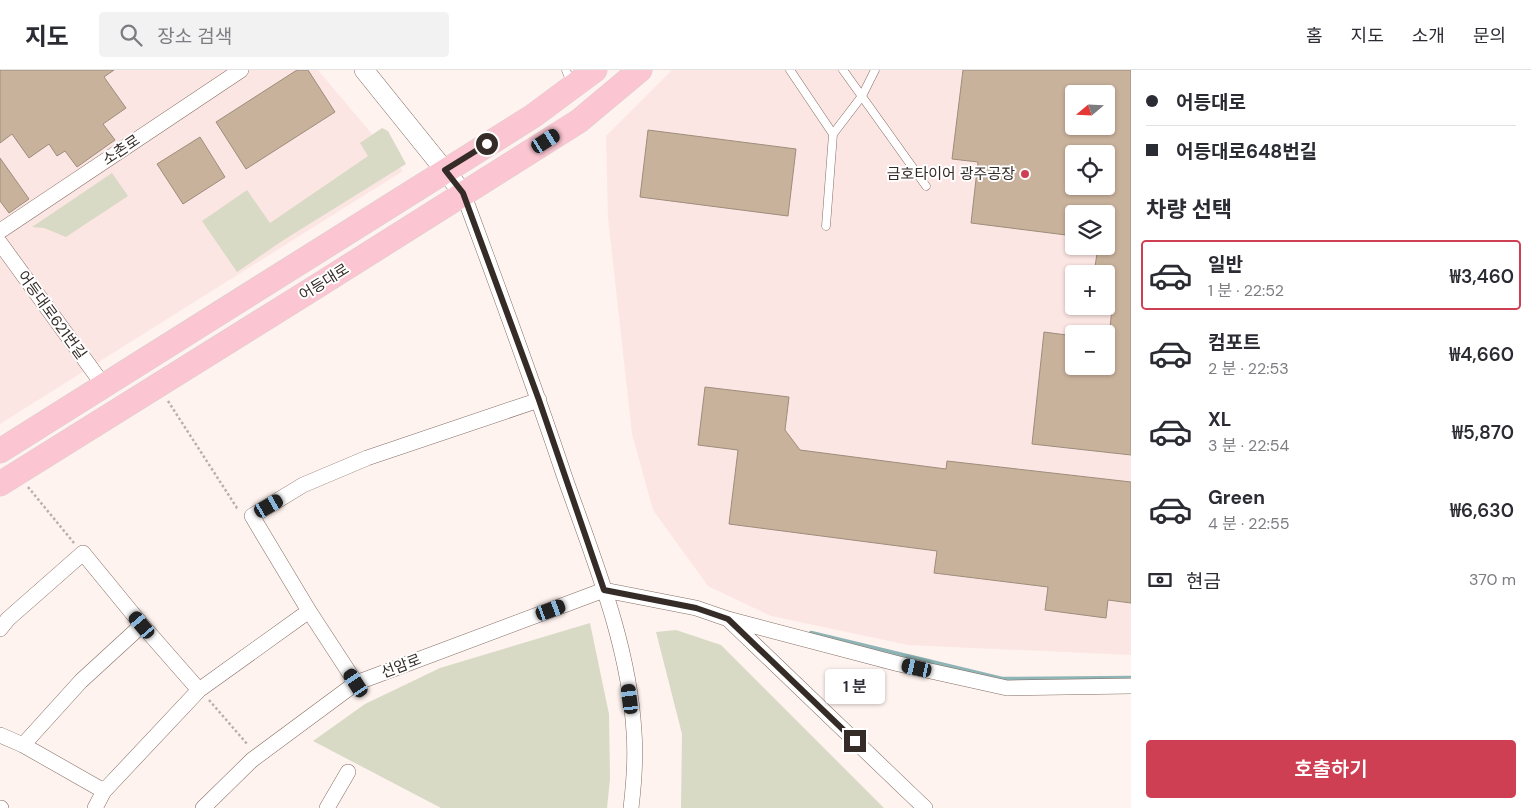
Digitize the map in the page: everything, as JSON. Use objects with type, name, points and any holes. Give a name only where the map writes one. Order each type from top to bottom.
[{"type":"main road","name":"어등대로","points":[[0,452],[445,170],[534,116],[569,79],[595,70]]},
{"type":"main road","name":"어등대로","points":[[8,479],[579,121],[640,70]]},
{"type":"street","name":"소촌로","points":[[0,231],[241,70]]},
{"type":"street","points":[[364,70],[463,193],[539,400],[604,590],[618,640],[629,690],[634,733],[634,779],[631,808]]},
{"type":"street","name":"어등대로621번길","points":[[0,244],[104,386]]},
{"type":"street","points":[[356,683],[309,611],[252,516],[303,485],[367,458],[539,400]]},
{"type":"street","points":[[0,629],[8,619],[83,553],[142,625],[200,690]]},
{"type":"street","points":[[604,590],[696,608],[728,619],[899,664],[1007,688],[1131,686]]},
{"type":"street","name":"선암로","points":[[203,808],[258,755],[356,683],[604,590]]},
{"type":"street","points":[[95,808],[104,792],[200,690],[309,611]]},
{"type":"street","points":[[728,619],[926,808]]},
{"type":"street","points":[[23,745],[80,681],[142,625]]},
{"type":"street","points":[[0,735],[23,745],[104,792]]},
{"type":"street","points":[[328,808],[348,772]]},
{"type":"lane","points":[[790,70],[832,134]]},
{"type":"lane","points":[[843,70],[926,186]]},
{"type":"lane","points":[[826,226],[832,134],[862,96],[875,70]]},
{"type":"path","points":[[158,386],[237,508],[252,516]]},
{"type":"path","points":[[8,479],[83,553]]},
{"type":"path","points":[[200,690],[258,755]]},
{"type":"shaded area","points":[[0,70],[318,70],[403,171],[0,424]]},
{"type":"shaded area","name":"금호타이어 광주공장","points":[[672,70],[1131,70],[1131,655],[908,645],[771,616],[708,586],[653,510],[632,434],[608,218],[606,136]]},
{"type":"green space","points":[[382,128],[388,131],[406,164],[282,241],[237,272],[202,221],[247,190],[270,223],[368,156],[360,143]]},
{"type":"green space","points":[[112,173],[128,196],[66,237],[44,228],[32,227]]},
{"type":"green space","points":[[590,623],[609,714],[610,779],[607,808],[441,808],[313,741],[365,704],[440,668]]},
{"type":"green space","points":[[676,630],[721,645],[884,808],[681,808],[682,734],[656,632]]},
{"type":"building","points":[[0,70],[114,70],[104,77],[126,108],[103,124],[115,140],[77,167],[65,151],[57,156],[49,144],[29,158],[12,134],[0,143]]},
{"type":"building","points":[[297,70],[308,70],[335,112],[246,169],[216,122]]},
{"type":"building","name":"금호타이어 광주공장","points":[[963,70],[1131,70],[1131,455],[1032,444],[1044,332],[1065,335],[1065,375],[1115,375],[1115,325],[1110,325],[1111,315],[1115,315],[1115,265],[1095,265],[1097,255],[1115,255],[1115,205],[1065,205],[1065,235],[971,223],[978,162],[952,159]]},
{"type":"building","points":[[648,130],[796,149],[788,216],[640,197]]},
{"type":"building","points":[[200,137],[225,177],[183,204],[157,164]]},
{"type":"building","points":[[0,158],[29,199],[9,213],[0,201]]},
{"type":"building","points":[[705,387],[789,397],[785,430],[800,450],[946,469],[947,461],[1131,482],[1131,603],[1108,600],[1106,618],[1045,610],[1048,587],[934,573],[937,551],[729,524],[738,450],[698,445]]},
{"type":"waterway","points":[[811,633],[1002,679],[1131,678]]},
{"type":"place","name":"금호타이어 광주공장","points":[[1025,174]]},
{"type":"route","points":[[487,144],[445,170],[463,193],[539,400],[604,590],[696,608],[728,619],[855,741]]}]
